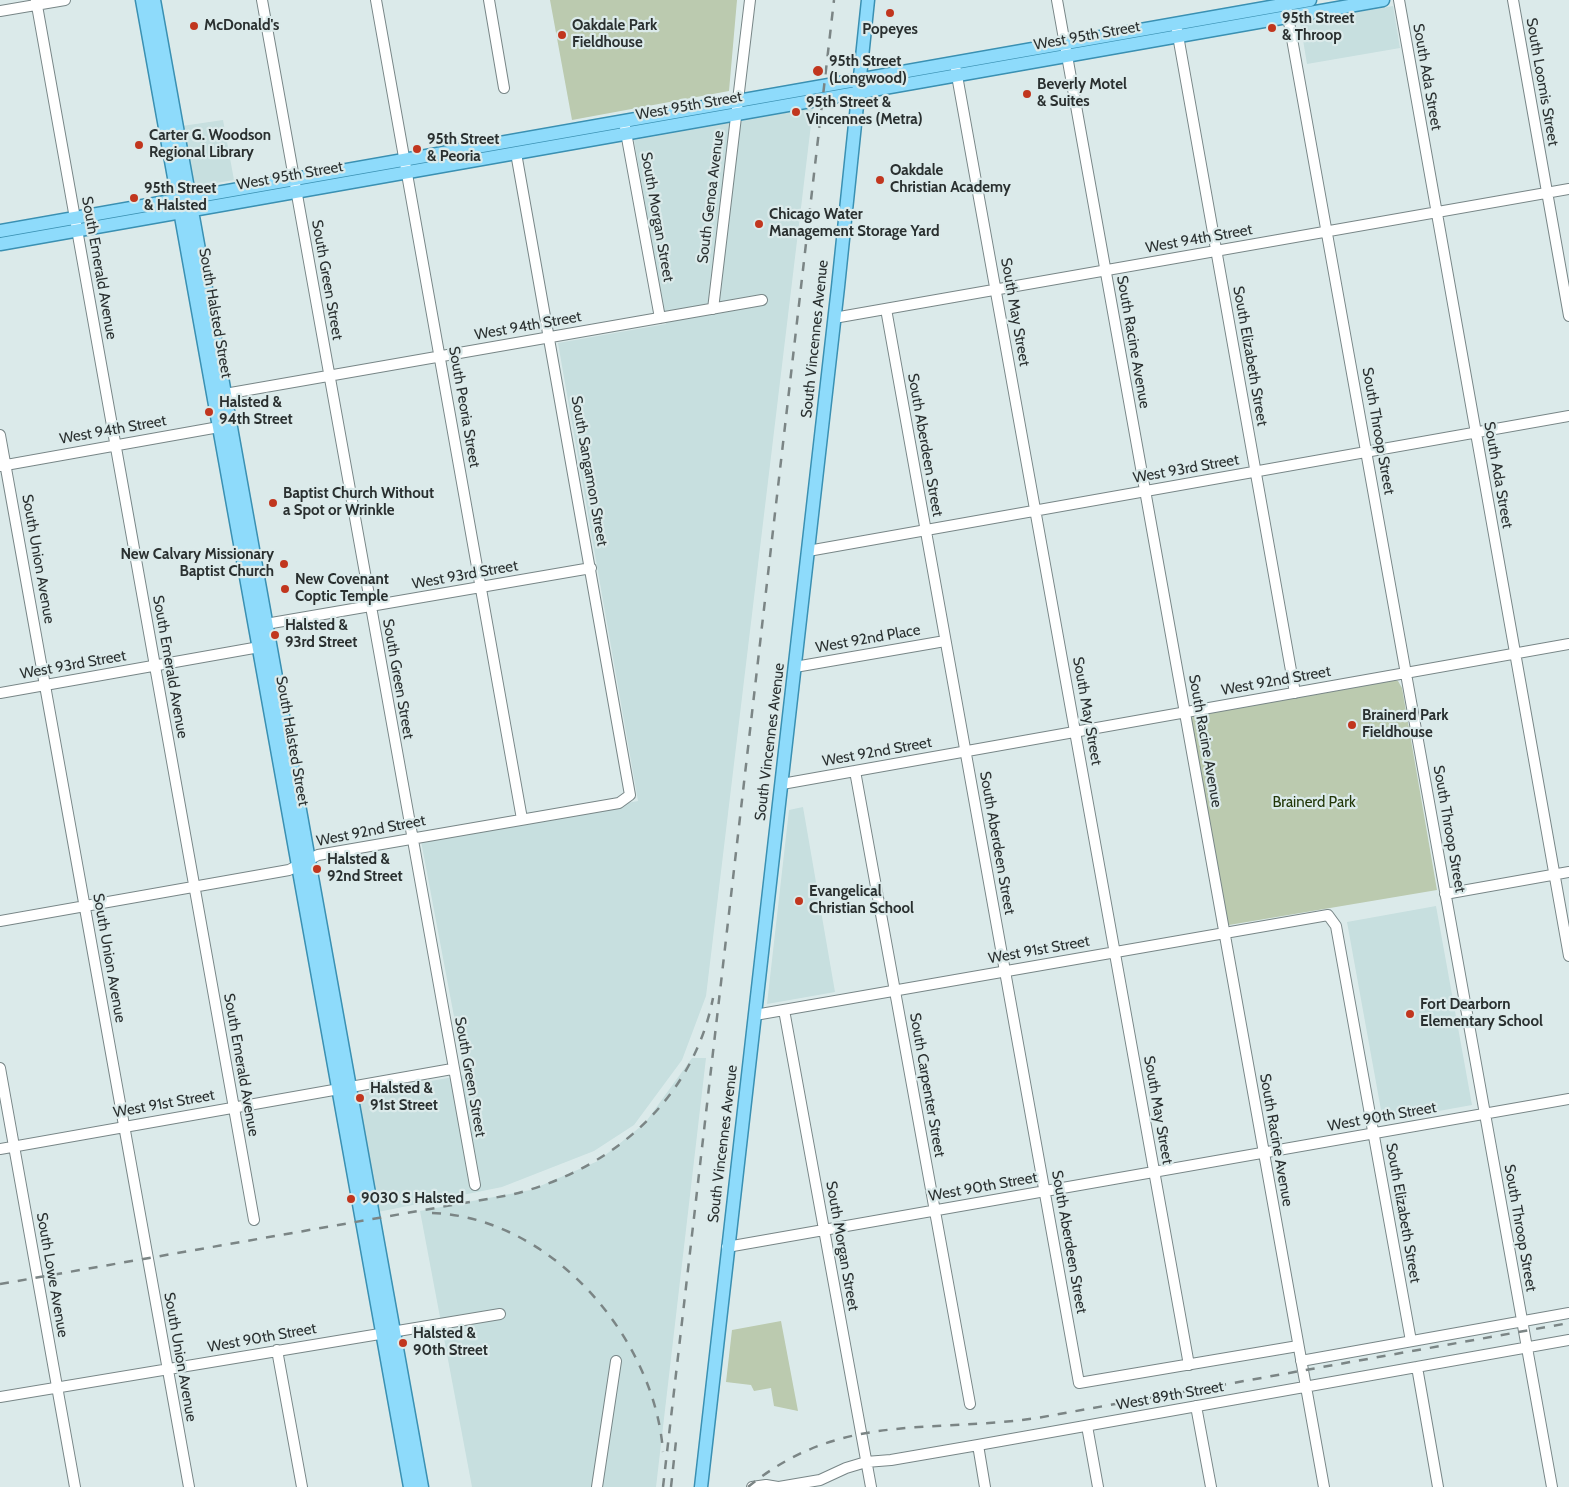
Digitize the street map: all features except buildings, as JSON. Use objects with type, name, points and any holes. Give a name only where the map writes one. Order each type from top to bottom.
[{"type":"main road","name":"South Halsted Street","points":[[142,0],[225,394],[225,428],[388,1332],[410,1487]]},
{"type":"main road","name":"South Halsted Street","points":[[154,0],[215,405],[225,428]]},
{"type":"main road","name":"South Vincennes Avenue","points":[[701,1487],[727,1247],[782,784],[861,79],[868,0]]},
{"type":"main road","name":"West 95th Street","points":[[295,185],[404,159],[861,79],[1067,56],[1310,0]]},
{"type":"main road","name":"West 95th Street","points":[[1286,7],[1383,0]]},
{"type":"main road","name":"West 95th Street","points":[[0,231],[74,217],[185,204],[295,185],[407,172],[859,93],[1065,43],[1177,30]]},
{"type":"main road","name":"West 95th Street","points":[[0,244],[77,230],[185,204]]},
{"type":"main road","name":"South Halsted Street","points":[[388,1332],[422,1487]]},
{"type":"street","points":[[0,11],[36,2],[65,0]]},
{"type":"street","name":"South Green Street","points":[[262,0],[474,1185]]},
{"type":"street","name":"South Peoria Street","points":[[376,0],[522,819]]},
{"type":"street","points":[[489,0],[504,88]]},
{"type":"street","name":"South Genoa Avenue","points":[[713,309],[750,0]]},
{"type":"street","name":"South Racine Avenue","points":[[1057,0],[1324,1487]]},
{"type":"street","name":"South Ada Street","points":[[1399,0],[1569,956]]},
{"type":"street","name":"South Loomis Street","points":[[1512,0],[1569,316]]},
{"type":"street","name":"South Emerald Avenue","points":[[36,2],[254,1220]]},
{"type":"street","name":"South Throop Street","points":[[1286,7],[1552,1487]]},
{"type":"street","name":"South Elizabeth Street","points":[[1177,30],[1295,693]]},
{"type":"street","name":"South May Street","points":[[956,69],[1189,1365]]},
{"type":"street","name":"South Morgan Street","points":[[624,120],[660,318]]},
{"type":"street","name":"South Sangamon Street","points":[[516,153],[630,795]]},
{"type":"street","name":"West 94th Street","points":[[834,318],[1569,189]]},
{"type":"street","name":"West 94th Street","points":[[225,394],[762,300]]},
{"type":"street","name":"South Aberdeen Street","points":[[886,309],[1079,1383]]},
{"type":"street","points":[[215,405],[225,394]]},
{"type":"street","name":"West 93rd Street","points":[[808,551],[1569,416]]},
{"type":"street","name":"West 94th Street","points":[[3,465],[225,428]]},
{"type":"street","name":"South Union Avenue","points":[[0,434],[3,465],[45,685],[189,1487]]},
{"type":"street","name":"West 93rd Street","points":[[261,625],[591,568]]},
{"type":"street","name":"West 92nd Place","points":[[795,667],[946,641]]},
{"type":"street","name":"West 92nd Street","points":[[782,784],[1569,644]]},
{"type":"street","name":"West 93rd Street","points":[[0,693],[264,646]]},
{"type":"street","name":"South Carpenter Street","points":[[855,771],[970,1404]]},
{"type":"street","name":"West 92nd Street","points":[[0,921],[289,870],[318,855],[619,803],[630,795]]},
{"type":"street","points":[[1445,894],[1569,872]]},
{"type":"street","name":"South Elizabeth Street","points":[[1328,915],[1336,926],[1411,1341]]},
{"type":"street","name":"West 91st Street","points":[[755,1015],[1328,915]]},
{"type":"street","name":"South Morgan Street","points":[[784,1010],[871,1487]]},
{"type":"street","name":"South Lowe Avenue","points":[[0,1068],[75,1487]]},
{"type":"street","name":"West 91st Street","points":[[0,1149],[452,1069]]},
{"type":"street","name":"West 90th Street","points":[[727,1247],[1569,1099]]},
{"type":"street","points":[[1301,1361],[1569,1313]]},
{"type":"street","name":"West 90th Street","points":[[0,1397],[500,1314]]},
{"type":"street","name":"West 89th Street","points":[[752,1487],[766,1485],[779,1487],[820,1480],[846,1468],[866,1462],[891,1460],[978,1446],[1569,1340]]},
{"type":"street","name":"West 89th Street","points":[[1079,1383],[1298,1346]]},
{"type":"street","points":[[278,1350],[302,1487]]},
{"type":"street","points":[[597,1487],[616,1361]]},
{"type":"street","points":[[1417,1367],[1438,1487]]},
{"type":"street","points":[[1196,1406],[1211,1487]]},
{"type":"street","points":[[1087,1426],[1098,1487]]},
{"type":"street","points":[[978,1446],[985,1487]]},
{"type":"shaded area","points":[[1393,6],[1400,48],[1307,64],[1300,22]]},
{"type":"shaded area","points":[[813,108],[706,996],[682,1060],[634,1125],[594,1151],[502,1187],[378,1212],[357,1094],[465,1075],[421,841],[638,801],[558,343],[666,324],[634,140]]},
{"type":"shaded area","points":[[223,120],[234,180],[193,187],[182,126]]},
{"type":"shaded area","name":"Evangelical Christian School","points":[[803,807],[835,992],[767,1004],[789,810]]},
{"type":"shaded area","name":"Fort Dearborn Elementary School","points":[[1436,906],[1472,1105],[1383,1121],[1347,922]]},
{"type":"shaded area","points":[[692,1058],[706,1058],[656,1487],[472,1487],[420,1211],[531,1190],[598,1161],[645,1123]]},
{"type":"green space","points":[[550,0],[737,0],[729,91],[572,120]]},
{"type":"green space","name":"Brainerd Park","points":[[1394,680],[1398,681],[1402,688],[1437,890],[1229,925],[1227,923],[1191,720],[1193,716]]},
{"type":"green space","points":[[781,1321],[798,1411],[774,1406],[771,1388],[754,1391],[751,1385],[726,1382],[732,1330]]},
{"type":"railway","points":[[663,1487],[834,0]]},
{"type":"railway","points":[[0,1284],[510,1195],[546,1184],[581,1169],[612,1150],[641,1126],[666,1100],[687,1069],[703,1035],[713,998]]},
{"type":"railway","points":[[432,1213],[476,1220],[517,1236],[555,1260],[589,1291],[618,1327],[640,1367],[656,1409],[663,1452]]},
{"type":"railway","points":[[748,1487],[783,1463],[817,1446],[852,1436],[886,1430],[1037,1418],[1569,1323]]},
{"type":"railway","points":[[671,1487],[676,1441]]},
{"type":"place","name":"Popeyes","points":[[890,13]]},
{"type":"place","name":"McDonald's","points":[[194,26]]},
{"type":"place","name":"95th Street & Throop","points":[[1272,28]]},
{"type":"place","name":"Oakdale Park Fieldhouse","points":[[562,35]]},
{"type":"place","name":"95th Street (Longwood)","points":[[818,71]]},
{"type":"place","name":"Beverly Motel & Suites","points":[[1027,94]]},
{"type":"place","name":"95th Street & Vincennes (Metra)","points":[[796,112]]},
{"type":"place","name":"Carter G. Woodson Regional Library","points":[[139,145]]},
{"type":"place","name":"95th Street & Peoria","points":[[417,149]]},
{"type":"place","name":"Oakdale Christian Academy","points":[[880,180]]},
{"type":"place","name":"95th Street & Halsted","points":[[134,198]]},
{"type":"place","name":"Chicago Water Management Storage Yard","points":[[759,224]]},
{"type":"place","name":"Halsted & 94th Street","points":[[209,412]]},
{"type":"place","name":"Baptist Church Without a Spot or Wrinkle","points":[[273,503]]},
{"type":"place","name":"New Calvary Missionary Baptist Church","points":[[284,564]]},
{"type":"place","name":"New Covenant Coptic Temple","points":[[285,589]]},
{"type":"place","name":"Halsted & 93rd Street","points":[[275,635]]},
{"type":"place","name":"Brainerd Park Fieldhouse","points":[[1352,725]]},
{"type":"place","name":"Halsted & 92nd Street","points":[[317,869]]},
{"type":"place","name":"Evangelical Christian School","points":[[799,901]]},
{"type":"place","name":"Fort Dearborn Elementary School","points":[[1410,1014]]},
{"type":"place","name":"Halsted & 91st Street","points":[[360,1098]]},
{"type":"place","name":"9030 S Halsted","points":[[351,1199]]},
{"type":"place","name":"Halsted & 90th Street","points":[[403,1343]]}]
